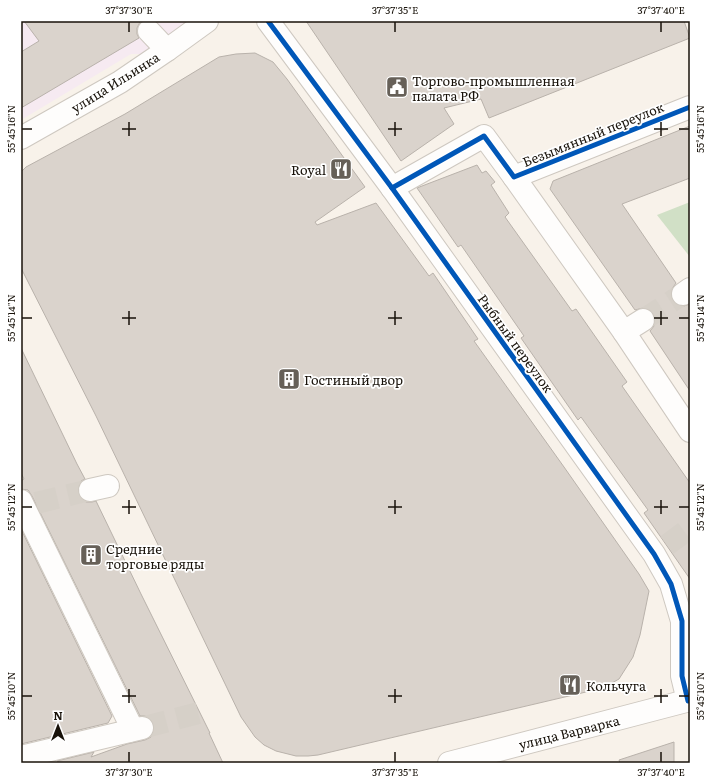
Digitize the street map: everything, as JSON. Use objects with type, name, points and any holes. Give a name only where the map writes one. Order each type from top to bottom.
[{"type":"street","name":"улица Ильинка","points":[[21,138],[120,82],[207,21]]},
{"type":"street","name":"Рыбный переулок","points":[[268,21],[660,550],[682,621],[682,676],[689,700]]},
{"type":"street","points":[[149,31],[167,50]]},
{"type":"street","name":"Безымянный переулок","points":[[392,188],[484,136],[514,177],[690,107]]},
{"type":"street","points":[[514,177],[624,332],[690,431]]},
{"type":"street","points":[[624,332],[643,320]]},
{"type":"street","points":[[21,757],[137,729],[131,726],[27,503]]},
{"type":"street","name":"улица Варварка","points":[[449,763],[689,700]]},
{"type":"shaded area","points":[[21,21],[190,21],[141,54],[131,54],[21,120]]},
{"type":"green space","points":[[690,202],[690,257],[657,215]]},
{"type":"building","points":[[24,21],[142,21],[137,28],[139,38],[21,108],[21,52],[39,41]]},
{"type":"building","points":[[306,21],[684,21],[690,38],[489,118],[481,99],[444,108],[454,124],[401,161]]},
{"type":"building","name":"Гостиный двор","points":[[255,53],[273,62],[287,79],[365,187],[315,222],[317,225],[376,203],[429,276],[433,273],[478,339],[474,341],[639,574],[649,591],[640,635],[633,657],[619,679],[603,688],[318,755],[296,756],[276,751],[264,745],[255,737],[241,717],[96,416],[21,268],[21,172],[26,167],[125,114],[219,57]]},
{"type":"building","points":[[690,126],[690,178],[622,204],[676,283],[672,289],[671,295],[673,301],[678,305],[684,306],[690,304],[690,391],[650,331],[654,326],[655,320],[653,313],[649,309],[643,308],[635,310],[550,189],[553,181]]},
{"type":"building","points":[[477,165],[482,173],[486,171],[495,182],[491,185],[509,213],[505,217],[572,311],[576,309],[627,382],[622,386],[690,483],[690,579],[644,513],[648,510],[581,417],[578,420],[521,338],[524,336],[461,245],[458,247],[417,188]]},
{"type":"building","name":"Средние торговые ряды","points":[[21,348],[85,479],[81,481],[78,486],[78,493],[86,502],[96,501],[210,733],[223,763],[62,763],[57,761],[94,752],[91,757],[127,744],[145,740],[151,737],[154,731],[154,725],[151,719],[145,716],[140,716],[32,496],[28,490],[21,489],[21,481],[24,479],[21,473]]},
{"type":"building","points":[[21,529],[112,716],[108,723],[21,744]]},
{"type":"building","points":[[674,742],[674,763],[620,763],[619,760]]},
{"type":"tunnel","points":[[643,320],[683,294]]},
{"type":"tunnel","points":[[36,503],[90,490]]},
{"type":"tunnel","points":[[667,545],[690,528]]},
{"type":"tunnel","points":[[145,727],[199,713]]},
{"type":"cycle path","points":[[268,21],[392,188],[654,554],[671,584],[682,621],[682,676],[688,701],[690,700]]},
{"type":"cycle path","points":[[392,188],[484,136],[514,177],[690,107]]},
{"type":"place","name":"Торгово-промышленная палата РФ","points":[[397,87]]},
{"type":"place","name":"Royal","points":[[341,169]]},
{"type":"place","name":"Гостиный двор","points":[[289,379]]},
{"type":"place","name":"Средние торговые ряды","points":[[91,555]]},
{"type":"place","name":"Кольчуга","points":[[570,685]]}]
